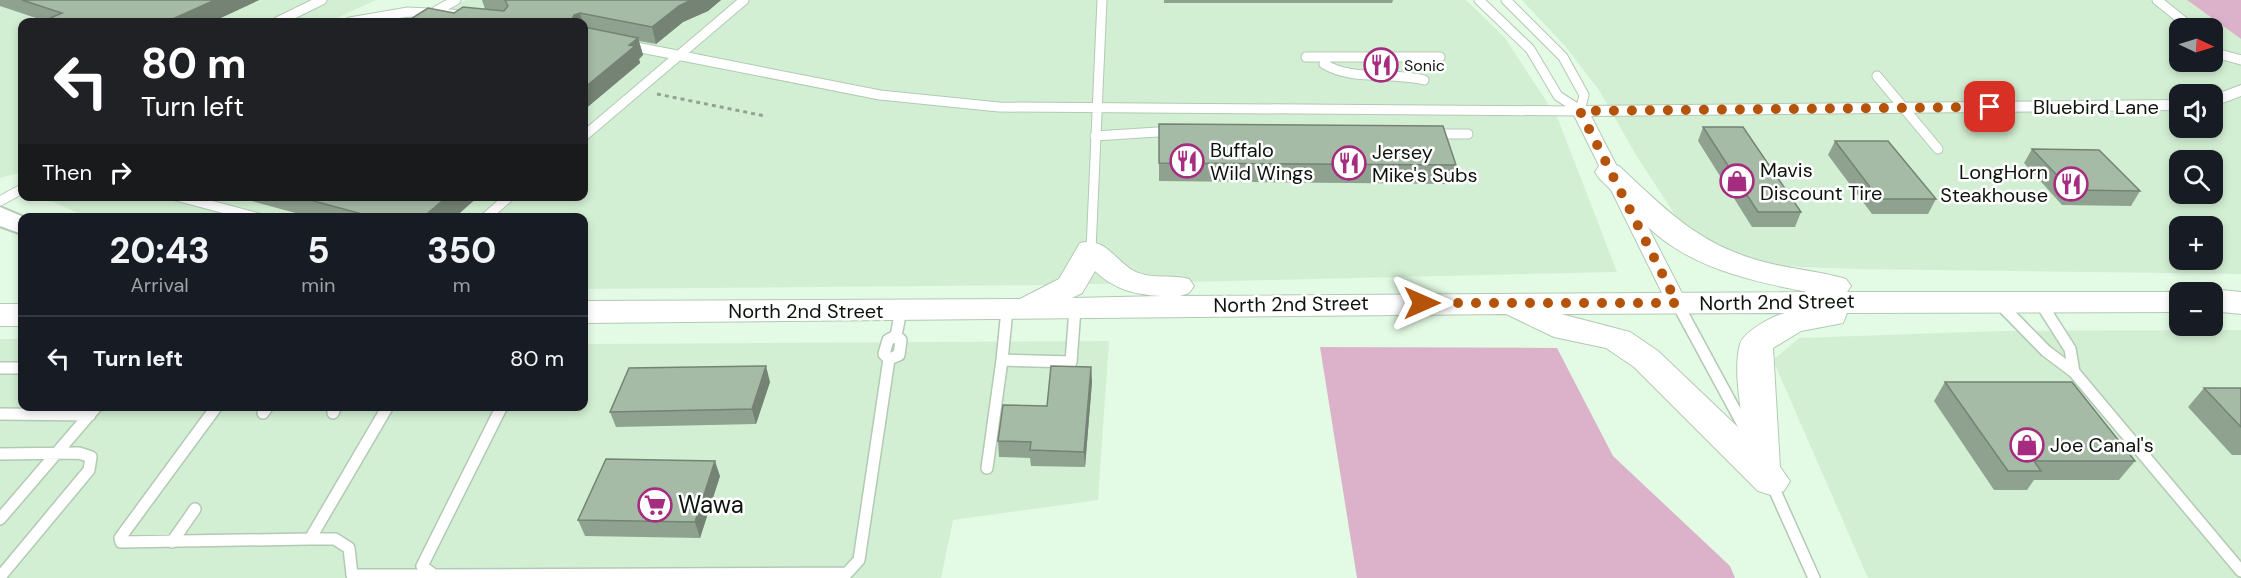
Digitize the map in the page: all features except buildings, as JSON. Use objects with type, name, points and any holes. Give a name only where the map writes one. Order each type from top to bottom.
[{"type":"main road","points":[[1609,172],[1671,230],[1703,252],[1771,276],[1913,300]]},
{"type":"main road","points":[[1015,310],[1071,286],[1091,250],[1115,274],[1137,286],[1324,284],[1354,288],[1401,303]]},
{"type":"main road","points":[[1767,473],[1756,373],[1757,343],[1792,322],[1913,300]]},
{"type":"main road","name":"North 2nd Street","points":[[588,312],[898,323],[1015,310],[1401,303],[2169,301]]},
{"type":"main road","points":[[1509,303],[1566,329],[1588,331],[1618,340],[1646,359],[1767,473]]},
{"type":"main road","points":[[0,315],[18,315]]},
{"type":"street","points":[[2223,97],[2241,90]]},
{"type":"street","name":"Bluebird Lane","points":[[1580,111],[2169,105]]},
{"type":"street","points":[[1580,111],[1677,303]]},
{"type":"street","points":[[0,214],[18,224]]},
{"type":"lane","points":[[285,18],[322,0]]},
{"type":"lane","points":[[436,11],[456,0]]},
{"type":"lane","points":[[588,133],[744,0]]},
{"type":"lane","points":[[1091,250],[1102,0]]},
{"type":"lane","points":[[1479,0],[1530,48],[1558,96],[1580,111]]},
{"type":"lane","points":[[1506,0],[1563,57],[1584,95],[1580,111]]},
{"type":"lane","points":[[2157,0],[2180,18]]},
{"type":"lane","points":[[371,18],[398,13],[436,11],[475,17]]},
{"type":"lane","points":[[616,43],[880,95],[999,107],[1580,111]]},
{"type":"lane","points":[[2223,55],[2241,60]]},
{"type":"lane","points":[[1306,57],[1440,57]]},
{"type":"lane","points":[[1328,57],[1324,64],[1332,70],[1345,73],[1410,74],[1424,80]]},
{"type":"lane","points":[[1876,76],[1938,149]]},
{"type":"lane","points":[[1095,136],[1180,131]]},
{"type":"lane","points":[[1420,134],[1468,134]]},
{"type":"lane","points":[[0,201],[18,191]]},
{"type":"lane","points":[[195,201],[240,213]]},
{"type":"lane","points":[[491,213],[504,201]]},
{"type":"lane","points":[[1997,300],[2046,351],[2074,372],[2241,571]]},
{"type":"lane","points":[[2039,301],[2070,349],[2074,372]]},
{"type":"lane","points":[[1677,303],[1767,473],[1814,578]]},
{"type":"lane","points":[[1002,360],[1071,362],[1076,309]]},
{"type":"lane","points":[[987,468],[1002,360],[1015,310]]},
{"type":"lane","points":[[213,411],[120,538],[121,542],[335,539],[348,548],[352,575],[847,573],[859,560],[889,359],[884,354],[888,340],[898,323]]},
{"type":"lane","points":[[0,368],[18,368]]},
{"type":"lane","points":[[0,414],[93,411]]},
{"type":"lane","points":[[0,519],[93,411]]},
{"type":"lane","points":[[310,539],[385,411]]},
{"type":"lane","points":[[434,575],[422,566],[500,411]]},
{"type":"lane","points":[[0,454],[57,453],[91,457],[89,470],[0,578]]},
{"type":"lane","points":[[172,542],[195,509]]},
{"type":"path","points":[[639,90],[765,116]]},
{"type":"shaded area","points":[[0,0],[376,0],[337,18],[18,18],[18,173],[0,178]]},
{"type":"shaded area","points":[[466,0],[1466,0],[1505,38],[1558,119],[1617,272],[1048,285],[588,289],[588,213],[77,213],[52,201],[588,201],[588,18],[431,18]]},
{"type":"shaded area","points":[[1522,0],[2187,0],[2212,18],[2169,18],[2169,72],[2223,72],[2223,26],[2241,39],[2241,274],[1856,269],[1780,266],[1743,260],[1704,240],[1679,221],[1636,155],[1599,90],[1566,47]]},
{"type":"shaded area","points":[[2187,0],[2241,0],[2241,39],[2223,26],[2223,18],[2212,18]]},
{"type":"shaded area","points":[[2169,330],[2169,336],[2223,336],[2223,330],[2241,330],[2241,578],[1868,578],[1773,360],[1799,338],[2001,331]]},
{"type":"shaded area","points":[[0,339],[18,339],[18,411],[588,411],[588,344],[1109,341],[1098,500],[953,520],[941,578],[0,578]]},
{"type":"shaded area","points":[[1320,347],[1557,348],[1613,456],[1730,566],[1735,578],[1357,578]]},
{"type":"place","name":"Sonic","points":[[1381,65]]},
{"type":"place","name":"Buffalo Wild Wings","points":[[1187,161]]},
{"type":"place","name":"Jersey Mike's Subs","points":[[1349,163]]},
{"type":"place","name":"Mavis Discount Tire","points":[[1737,181]]},
{"type":"place","name":"LongHorn Steakhouse","points":[[2071,184]]},
{"type":"place","name":"Joe Canal's","points":[[2027,445]]},
{"type":"place","name":"Wawa","points":[[655,505]]},
{"type":"route","points":[[1422,303],[1677,303],[1580,111],[1990,107]]}]
